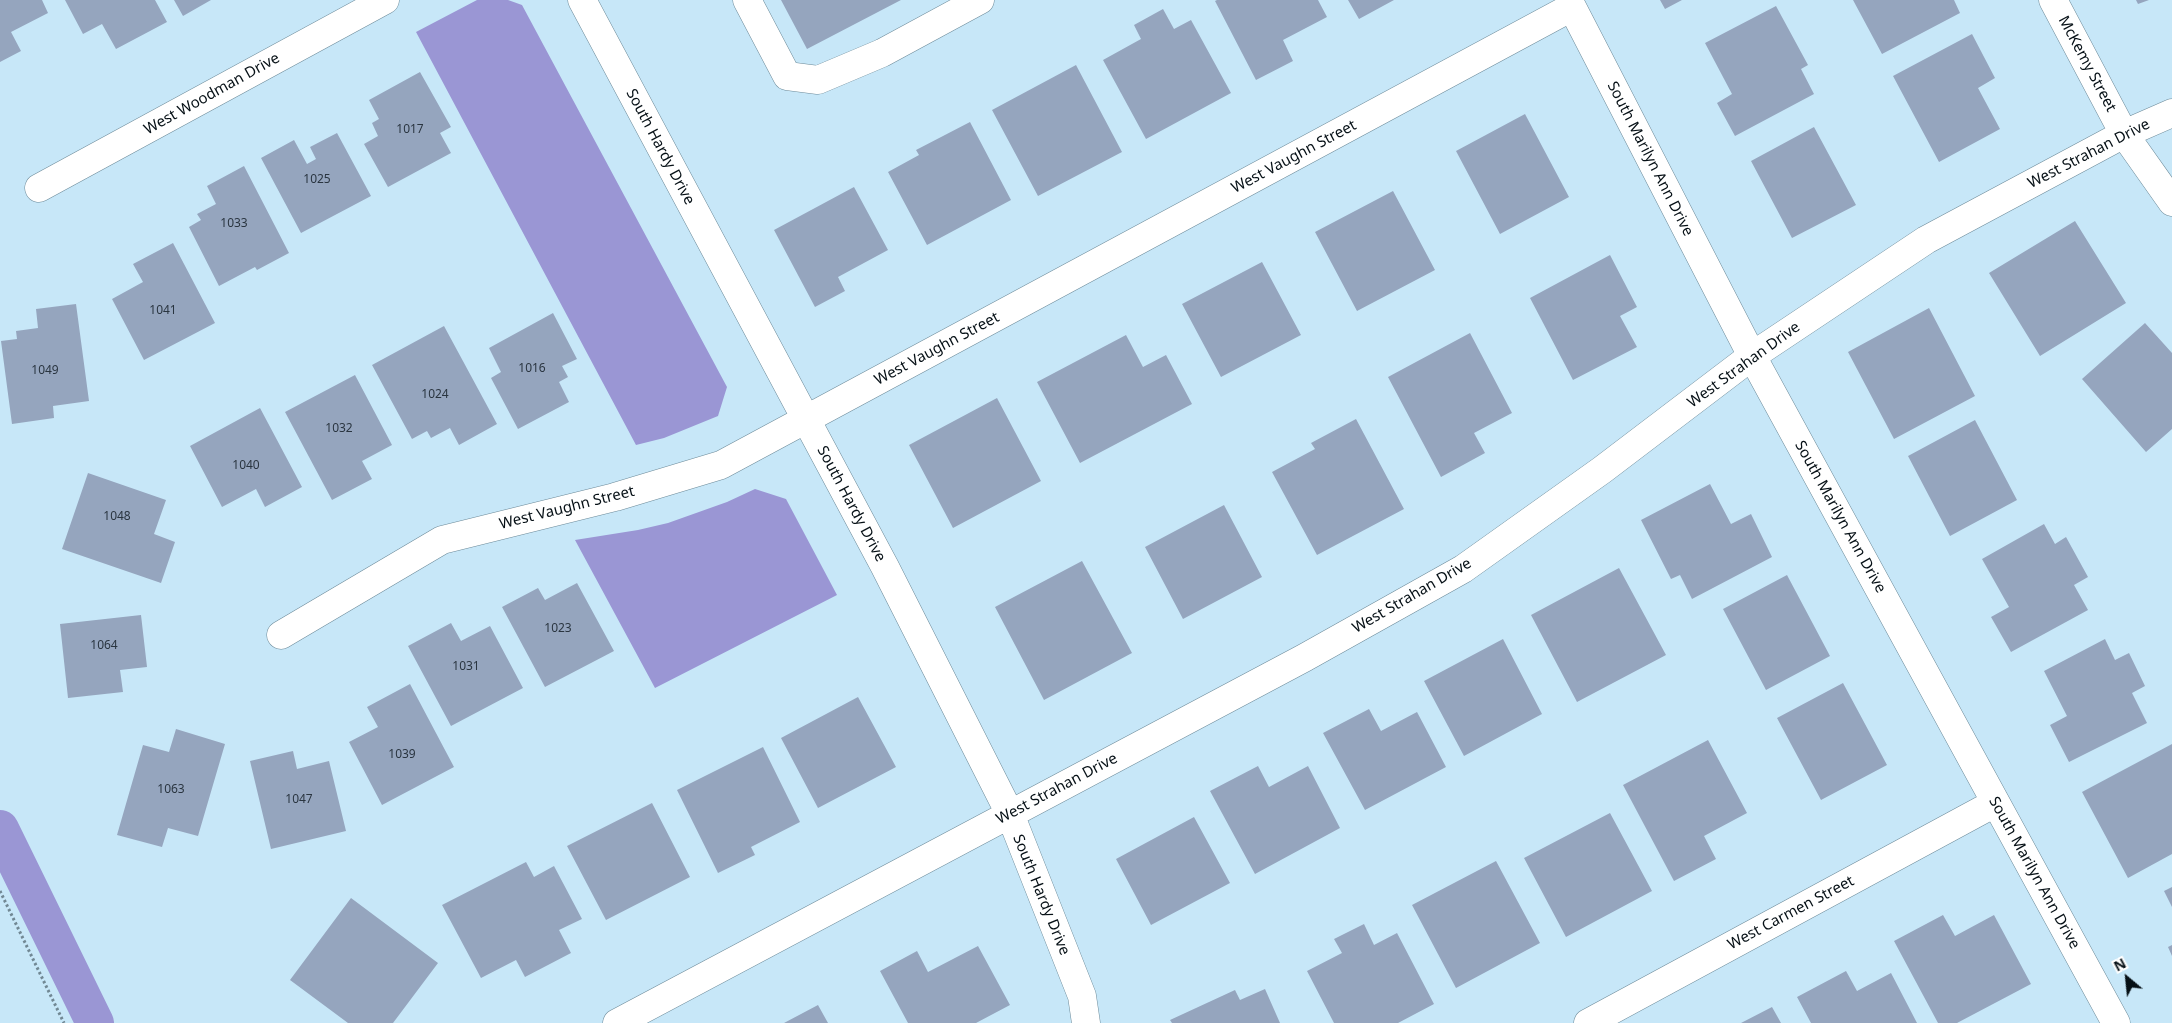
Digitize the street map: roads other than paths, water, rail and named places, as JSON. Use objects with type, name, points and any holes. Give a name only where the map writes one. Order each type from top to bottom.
[{"type":"street","name":"West Woodman Drive","points":[[39,188],[385,0]]},
{"type":"street","name":"South Hardy Drive","points":[[582,0],[885,567],[1010,814],[1082,996],[1086,1023]]},
{"type":"street","points":[[747,0],[787,76],[818,80],[882,53],[980,0]]},
{"type":"street","name":"McKemy Street","points":[[2053,0],[2124,134],[2172,202]]},
{"type":"street","name":"West Vaughn Street","points":[[281,635],[442,540],[615,497],[721,465],[1572,7]]},
{"type":"street","name":"South Marilyn Ann Drive","points":[[1572,7],[1752,356],[2116,1023]]},
{"type":"street","name":"West Strahan Drive","points":[[617,1023],[1304,658],[1463,569],[1602,470],[1752,356],[1926,240],[2124,134],[2172,114]]},
{"type":"street","name":"West Carmen Street","points":[[1588,1023],[1995,803]]},
{"type":"waterway","points":[[0,829],[95,1023]]}]
